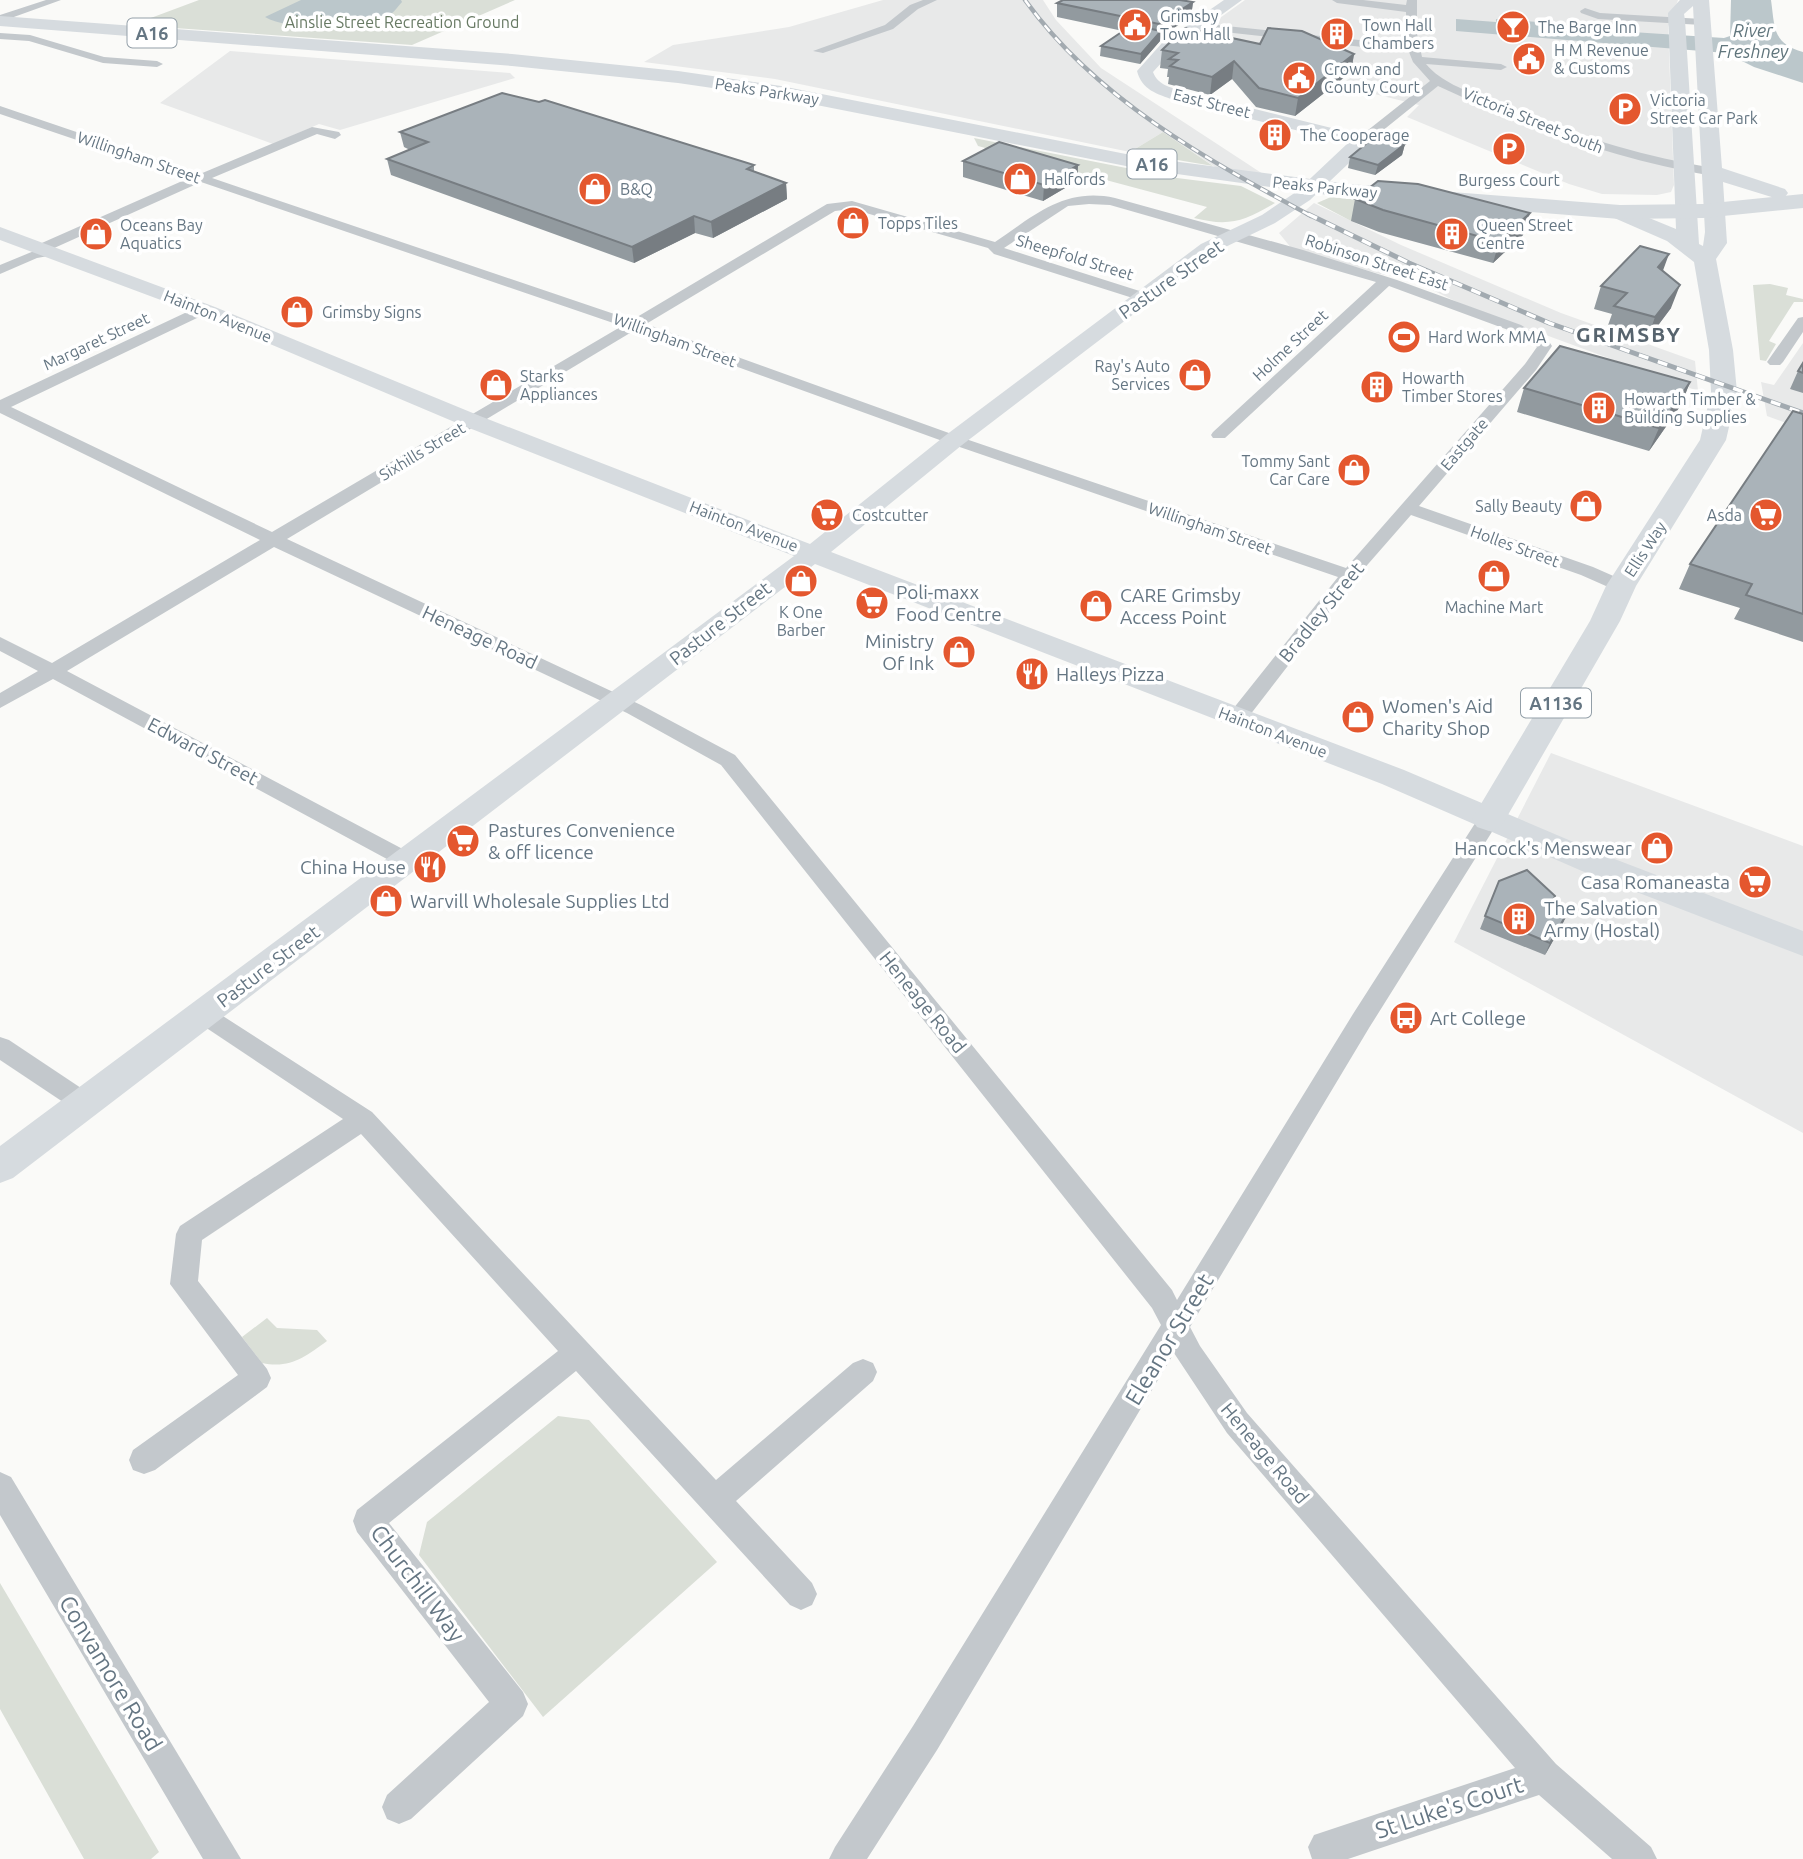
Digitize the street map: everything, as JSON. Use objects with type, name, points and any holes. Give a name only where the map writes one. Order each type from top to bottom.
[{"type":"highway","name":"Peaks Parkway","points":[[0,20],[24,17],[678,77],[794,94],[1197,172],[1349,191],[1620,212],[1685,203]]},
{"type":"highway","name":"Victoria Street South","points":[[1714,192],[1803,201]]},
{"type":"highway","name":"Victoria Street South","points":[[1685,203],[1714,192],[1803,195]]},
{"type":"highway","name":"Peaks Parkway","points":[[1527,203],[1580,198],[1685,203]]},
{"type":"main road","points":[[1676,21],[1690,0]]},
{"type":"main road","name":"A1136","points":[[1702,18],[1714,192]]},
{"type":"main road","name":"A1136","points":[[1676,21],[1683,168]]},
{"type":"main road","name":"Ellis Way","points":[[1489,819],[1605,621],[1621,586],[1713,440],[1724,392],[1721,350],[1685,203],[1683,168]]},
{"type":"main road","name":"Ellis Way","points":[[1696,251],[1716,243],[1714,192]]},
{"type":"main road","points":[[1620,212],[1663,230],[1696,251]]},
{"type":"street","points":[[24,17],[56,0]]},
{"type":"street","points":[[819,51],[889,27],[914,7],[932,0]]},
{"type":"street","points":[[1197,26],[1234,0]]},
{"type":"street","points":[[1338,0],[1412,4],[1415,55],[1428,75],[1437,81]]},
{"type":"street","points":[[1676,21],[1585,11],[1598,16],[1676,21],[1702,18]]},
{"type":"street","points":[[1197,26],[1501,67]]},
{"type":"street","name":"East Street","points":[[1197,26],[1168,46],[1145,71],[1150,83],[1161,90],[1362,141]]},
{"type":"street","points":[[0,36],[30,38],[103,60],[157,64]]},
{"type":"street","name":"Pasture Street","points":[[0,1167],[618,702],[954,440],[1208,248],[1274,217],[1325,177],[1340,157],[1437,81]]},
{"type":"street","name":"Victoria Street South","points":[[1437,81],[1581,142],[1641,160],[1683,168],[1714,192]]},
{"type":"street","name":"Willingham Street","points":[[0,110],[634,325],[954,440],[1349,575]]},
{"type":"street","points":[[0,270],[201,178],[316,130],[335,135]]},
{"type":"street","name":"Robinson Street East","points":[[995,248],[1064,203],[1110,201],[1417,290],[1519,331],[1545,346]]},
{"type":"street","name":"Sixhills Street","points":[[0,702],[832,207],[845,204]]},
{"type":"street","name":"Sheepfold Street","points":[[845,204],[995,248],[1144,297]]},
{"type":"street","name":"Hainton Avenue","points":[[0,233],[208,311],[472,421],[1236,719],[1392,777],[1593,863],[1803,944]]},
{"type":"street","name":"Holme Street","points":[[1219,435],[1386,281]]},
{"type":"street","name":"Margaret Street","points":[[0,406],[192,315],[208,311]]},
{"type":"street","points":[[1775,362],[1803,321]]},
{"type":"street","name":"Eastgate","points":[[1408,508],[1531,367],[1545,346]]},
{"type":"street","name":"Heneage Road","points":[[0,406],[618,702],[710,747],[728,760],[1146,1279],[1177,1326],[1190,1355],[1237,1423],[1544,1776],[1639,1859]]},
{"type":"street","name":"Holles Street","points":[[1408,508],[1587,571],[1621,586]]},
{"type":"street","name":"Bradley Street","points":[[1236,719],[1349,575],[1408,508]]},
{"type":"street","name":"Edward Street","points":[[0,643],[406,860]]},
{"type":"street","name":"Eleanor Street","points":[[847,1859],[925,1738],[1361,1021],[1489,819]]},
{"type":"street","points":[[205,1014],[363,1119],[801,1594]]},
{"type":"street","points":[[0,1047],[84,1104]]},
{"type":"street","points":[[144,1460],[257,1378],[184,1284],[189,1234],[363,1119]]},
{"type":"street","name":"Churchill Way","points":[[399,1807],[511,1704],[368,1521],[578,1352]]},
{"type":"street","points":[[714,1501],[863,1372]]},
{"type":"street","name":"Convamore Road","points":[[0,1487],[223,1859]]},
{"type":"street","name":"St Luke's Court","points":[[1330,1859],[1326,1847],[1544,1776]]},
{"type":"shaded area","points":[[883,0],[1043,0],[1056,20],[1101,68],[1263,174],[1218,169],[1163,132],[1130,152],[775,79],[644,62],[673,45],[789,27]]},
{"type":"shaded area","points":[[1245,0],[1678,0],[1668,27],[1674,185],[1671,192],[1657,195],[1602,194],[1569,184],[1407,117],[1419,105],[1338,85],[1354,76],[1349,65],[1303,47],[1192,38]]},
{"type":"shaded area","points":[[230,51],[510,73],[515,78],[340,130],[319,124],[273,144],[160,103]]},
{"type":"shaded area","points":[[1314,203],[1401,245],[1561,313],[1695,361],[1698,391],[1459,303],[1406,277],[1380,274],[1292,249],[1279,233]]},
{"type":"shaded area","points":[[1803,343],[1803,429],[1767,416],[1761,382],[1774,385]]},
{"type":"shaded area","points":[[1551,753],[1803,846],[1803,1133],[1454,942]]},
{"type":"green space","name":"Ainslie Street Recreation Ground","points":[[199,0],[515,0],[412,45],[132,25]]},
{"type":"green space","points":[[1163,132],[1213,166],[1130,152]]},
{"type":"green space","points":[[974,138],[1177,178],[1241,186],[1275,203],[1236,221],[1207,221],[1194,218],[1207,207],[978,146]]},
{"type":"green space","points":[[1331,197],[1376,201],[1351,221],[1317,203]]},
{"type":"green space","points":[[1770,284],[1788,288],[1786,295],[1803,299],[1803,302],[1794,302],[1769,341],[1776,344],[1766,361],[1760,360],[1753,285]]},
{"type":"green space","points":[[267,1318],[277,1328],[317,1330],[327,1341],[304,1357],[289,1363],[262,1363],[242,1337]]},
{"type":"green space","points":[[558,1416],[589,1420],[717,1562],[543,1717],[419,1555],[427,1522]]},
{"type":"green space","points":[[0,1583],[159,1852],[151,1859],[84,1859],[0,1709]]},
{"type":"water","points":[[301,0],[402,2],[391,14],[347,26],[309,27],[277,22],[265,17]]},
{"type":"water","name":"River Freshney","points":[[1731,0],[1771,0],[1780,39],[1803,52],[1803,83],[1754,67],[1726,53],[1456,31],[1456,19],[1496,22],[1496,19],[1538,22],[1539,25],[1566,27],[1566,24],[1631,29],[1632,32],[1724,38],[1730,36]]},
{"type":"building","points":[[1063,0],[1193,2],[1159,24],[1057,3]]},
{"type":"building","points":[[1132,25],[1161,31],[1141,54],[1101,46]]},
{"type":"building","points":[[1185,28],[1260,44],[1268,28],[1302,31],[1354,54],[1298,98],[1259,88],[1234,61],[1212,77],[1170,66],[1178,60],[1169,59],[1178,53],[1162,50]]},
{"type":"building","name":"B&Q","points":[[502,93],[539,102],[545,100],[754,165],[747,169],[786,183],[711,222],[694,216],[632,247],[387,159],[428,142],[400,132]]},
{"type":"building","points":[[1374,137],[1405,144],[1378,165],[1350,157]]},
{"type":"building","points":[[999,142],[1078,165],[1044,185],[963,161]]},
{"type":"building","points":[[1378,181],[1418,184],[1530,213],[1499,242],[1383,210],[1355,199]]},
{"type":"building","points":[[1640,246],[1669,254],[1658,267],[1680,285],[1655,317],[1614,306],[1627,293],[1601,286]]},
{"type":"building","points":[[1560,346],[1690,382],[1659,428],[1524,388]]},
{"type":"building","name":"Asda","points":[[1793,411],[1803,414],[1803,614],[1746,595],[1752,584],[1690,564]]},
{"type":"building","name":"The Salvation Army (Hostal)","points":[[1527,870],[1555,896],[1552,903],[1569,910],[1550,943],[1485,916],[1499,881]]},
{"type":"railway","points":[[1025,0],[1053,35],[1085,68],[1119,97],[1193,149],[1311,216]]},
{"type":"railway","points":[[1308,214],[1409,263],[1549,323],[1803,413]]},
{"type":"place","name":"Grimsby Town Hall","points":[[1135,25]]},
{"type":"place","name":"The Barge Inn","points":[[1513,27]]},
{"type":"place","name":"Town Hall Chambers","points":[[1337,34]]},
{"type":"place","name":"H M Revenue & Customs","points":[[1529,59]]},
{"type":"place","name":"Crown and County Court","points":[[1299,78]]},
{"type":"place","name":"Victoria Street Car Park","points":[[1625,109]]},
{"type":"place","name":"The Cooperage","points":[[1275,135]]},
{"type":"place","name":"Burgess Court","points":[[1509,149]]},
{"type":"place","name":"Halfords","points":[[1020,179]]},
{"type":"place","name":"B&Q","points":[[595,189]]},
{"type":"place","name":"Topps Tiles","points":[[853,223]]},
{"type":"place","name":"Oceans Bay Aquatics","points":[[96,234]]},
{"type":"place","name":"Queen Street Centre","points":[[1452,234]]},
{"type":"place","name":"Grimsby Signs","points":[[297,312]]},
{"type":"place","name":"Hard Work MMA","points":[[1404,337]]},
{"type":"place","name":"Ray's Auto Services","points":[[1195,375]]},
{"type":"place","name":"Starks Appliances","points":[[496,385]]},
{"type":"place","name":"Howarth Timber Stores","points":[[1377,387]]},
{"type":"place","name":"Howarth Timber & Building Supplies","points":[[1599,408]]},
{"type":"place","name":"Tommy Sant Car Care","points":[[1354,470]]},
{"type":"place","name":"Sally Beauty","points":[[1586,506]]},
{"type":"place","name":"Costcutter","points":[[827,515]]},
{"type":"place","name":"Asda","points":[[1766,515]]},
{"type":"place","name":"Machine Mart","points":[[1494,576]]},
{"type":"place","name":"K One Barber","points":[[801,581]]},
{"type":"place","name":"Poli-maxx Food Centre","points":[[872,603]]},
{"type":"place","name":"CARE Grimsby Access Point","points":[[1096,606]]},
{"type":"place","name":"Ministry Of Ink","points":[[959,652]]},
{"type":"place","name":"Halleys Pizza","points":[[1032,674]]},
{"type":"place","name":"Women's Aid Charity Shop","points":[[1358,717]]},
{"type":"place","name":"Pastures Convenience & off licence","points":[[463,841]]},
{"type":"place","name":"Hancock's Menswear","points":[[1657,848]]},
{"type":"place","name":"China House","points":[[430,867]]},
{"type":"place","name":"Casa Romaneasta","points":[[1755,882]]},
{"type":"place","name":"Warvill Wholesale Supplies Ltd","points":[[386,901]]},
{"type":"place","name":"The Salvation Army (Hostal)","points":[[1519,919]]},
{"type":"place","name":"Art College","points":[[1406,1018]]},
{"type":"district","name":"GRIMSBY","points":[[1629,334]]}]
